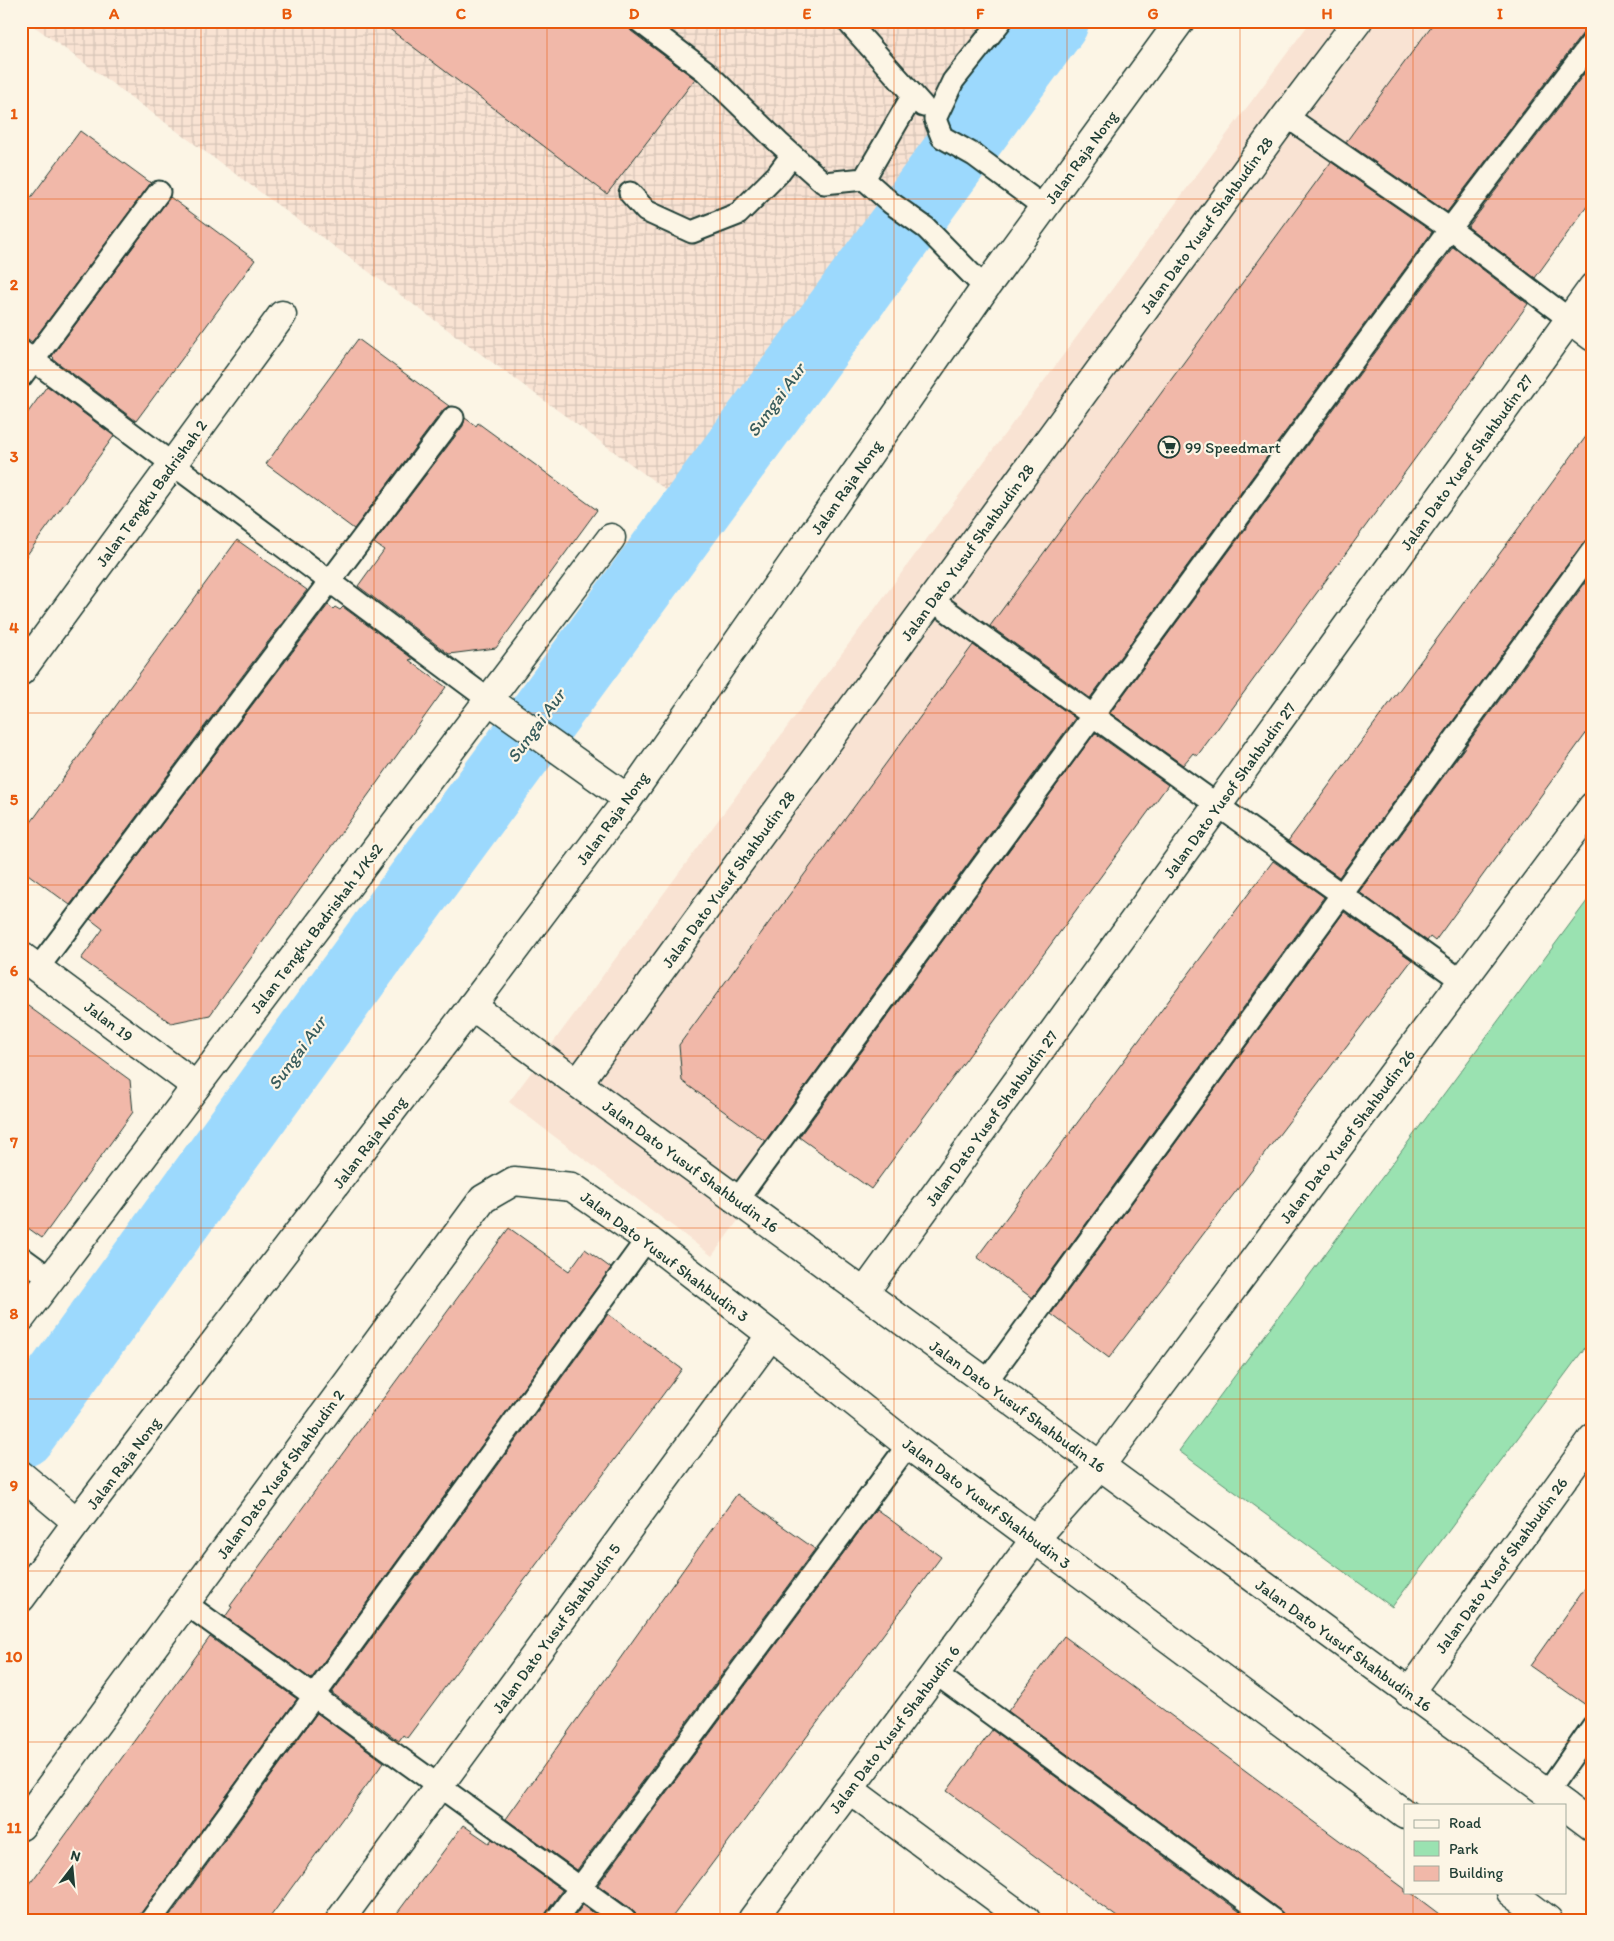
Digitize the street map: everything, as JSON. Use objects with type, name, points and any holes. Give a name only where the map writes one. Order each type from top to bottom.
[{"type":"street","name":"Jalan Raja Nong","points":[[21,1598],[628,799],[985,288],[1180,21]]},
{"type":"street","name":"Jalan Dato Yusuf Shahbudin 28","points":[[578,1084],[1286,116],[1358,21]]},
{"type":"street","name":"Jalan Dato Yusof Shahbudin 27","points":[[864,1293],[1593,287]]},
{"type":"street","name":"Jalan Tengku Badrishah 2","points":[[21,671],[282,315]]},
{"type":"street","points":[[1569,319],[1593,337]]},
{"type":"street","name":"Jalan Tengku Badrishah 1/Ks2","points":[[21,1318],[612,538]]},
{"type":"street","points":[[489,700],[628,799]]},
{"type":"street","name":"Jalan Dato Yusof Shahbudin 26","points":[[1035,1539],[1100,1466],[1593,806]]},
{"type":"street","name":"Jalan 19","points":[[26,960],[196,1086]]},
{"type":"street","name":"Jalan Dato Yusuf Shahbudin 16","points":[[472,1006],[1559,1801]]},
{"type":"street","name":"Jalan Dato Yusof Shahbudin 2","points":[[21,1826],[483,1199],[514,1181],[572,1187]]},
{"type":"street","name":"Jalan Dato Yusuf Shahbudin 3","points":[[572,1187],[647,1239],[908,1445],[1404,1813]]},
{"type":"street","name":"Jalan Dato Yusuf Shahbudin 5","points":[[340,1920],[771,1335]]},
{"type":"street","name":"Jalan Dato Yusof Shahbudin 26","points":[[1409,1693],[1593,1438]]},
{"type":"street","points":[[22,1476],[77,1522]]},
{"type":"street","name":"Jalan Dato Yusuf Shahbudin 6","points":[[752,1920],[1035,1539]]},
{"type":"street","points":[[849,1789],[1026,1920]]},
{"type":"street","name":"Jalan Dato Yusuf Shahbudin 16","points":[[1566,1806],[1593,1826]]},
{"type":"street","points":[[1514,1894],[1548,1920]]},
{"type":"lane","points":[[640,21],[705,71],[824,184],[864,179],[891,203],[926,228],[985,288]]},
{"type":"lane","points":[[846,21],[913,95],[938,128],[1044,207]]},
{"type":"lane","points":[[938,128],[953,81],[1001,21]]},
{"type":"lane","points":[[738,1200],[1450,229],[1593,41]]},
{"type":"lane","points":[[864,179],[913,95]]},
{"type":"lane","points":[[1286,116],[1450,229],[1569,319]]},
{"type":"lane","points":[[630,193],[646,211],[692,232],[738,214],[777,175],[792,154]]},
{"type":"lane","points":[[159,192],[25,363],[172,464],[489,700]]},
{"type":"lane","points":[[26,960],[330,581],[454,418]]},
{"type":"lane","points":[[986,1382],[1593,550]]},
{"type":"lane","points":[[932,600],[1462,981]]},
{"type":"lane","points":[[151,1920],[647,1239]]},
{"type":"lane","points":[[21,1257],[51,1279]]},
{"type":"lane","points":[[556,1920],[908,1445]]},
{"type":"lane","points":[[186,1603],[625,1920]]},
{"type":"lane","points":[[935,1673],[1273,1920]]},
{"type":"lane","points":[[1559,1801],[1593,1726]]},
{"type":"shaded area","points":[[27,21],[1027,21],[673,495]]},
{"type":"shaded area","points":[[1311,21],[1593,21],[1593,60],[712,1256],[509,1102]]},
{"type":"green space","points":[[1593,893],[1593,1337],[1392,1607],[1179,1451]]},
{"type":"building","points":[[379,21],[627,21],[631,31],[695,79],[607,194]]},
{"type":"building","points":[[1435,21],[1593,21],[1593,29],[1583,33],[1447,212],[1346,142]]},
{"type":"building","points":[[1593,62],[1593,198],[1535,278],[1468,227]]},
{"type":"building","points":[[80,131],[151,183],[32,342],[21,334],[21,211]]},
{"type":"building","points":[[1331,162],[1432,232],[1090,698],[990,626]]},
{"type":"building","points":[[170,197],[255,260],[136,421],[53,359],[52,356]]},
{"type":"building","points":[[1453,247],[1528,304],[1218,728],[1197,756],[1193,753],[1183,765],[1110,713]]},
{"type":"building","points":[[358,339],[449,406],[443,410],[354,529],[266,464]]},
{"type":"building","points":[[47,386],[114,436],[21,563],[21,422]]},
{"type":"building","points":[[465,418],[476,426],[478,423],[597,510],[496,648],[449,654],[358,586],[384,550],[374,543],[463,426]]},
{"type":"building","points":[[1593,427],[1593,538],[1583,543],[1339,877],[1288,841]]},
{"type":"building","points":[[237,540],[307,590],[70,905],[21,869],[21,836]]},
{"type":"building","points":[[1593,572],[1593,724],[1435,941],[1430,937],[1427,941],[1359,892]]},
{"type":"building","points":[[328,605],[333,609],[335,607],[340,610],[343,607],[413,659],[409,660],[446,687],[210,1015],[171,1023],[81,959],[103,929],[90,919]]},
{"type":"building","points":[[973,645],[1075,718],[765,1141],[682,1081],[679,1045]]},
{"type":"building","points":[[1095,733],[1168,785],[871,1189],[799,1137]]},
{"type":"building","points":[[1273,861],[1324,897],[1032,1298],[977,1257]]},
{"type":"building","points":[[1344,912],[1412,960],[1109,1358],[1051,1314]]},
{"type":"building","points":[[21,1001],[130,1080],[133,1112],[42,1238],[21,1223]]},
{"type":"building","points":[[509,1228],[569,1271],[585,1249],[611,1268],[311,1679],[225,1617],[232,1607],[230,1606]]},
{"type":"building","points":[[608,1314],[682,1369],[407,1738],[403,1735],[399,1741],[332,1693]]},
{"type":"building","points":[[737,1494],[815,1549],[577,1870],[506,1819]]},
{"type":"building","points":[[876,1509],[941,1557],[670,1920],[637,1920],[636,1914],[632,1910],[598,1885]]},
{"type":"building","points":[[1593,1577],[1593,1710],[1530,1666]]},
{"type":"building","points":[[1064,1636],[1404,1888],[1404,1894],[1413,1894],[1447,1920],[1285,1920],[1280,1910],[1008,1711]]},
{"type":"building","points":[[210,1637],[297,1699],[141,1913],[139,1920],[21,1920],[21,1896]]},
{"type":"building","points":[[317,1713],[384,1762],[268,1920],[167,1920]]},
{"type":"building","points":[[992,1730],[1251,1920],[1121,1920],[947,1791]]},
{"type":"building","points":[[463,1825],[489,1843],[492,1839],[562,1890],[546,1913],[544,1920],[392,1920]]},
{"type":"building","points":[[583,1905],[603,1920],[572,1920]]},
{"type":"waterway","name":"Sungai Aur","points":[[21,1433],[385,932],[1054,21]]},
{"type":"place","name":"99 Speedmart","points":[[1169,447]]}]
